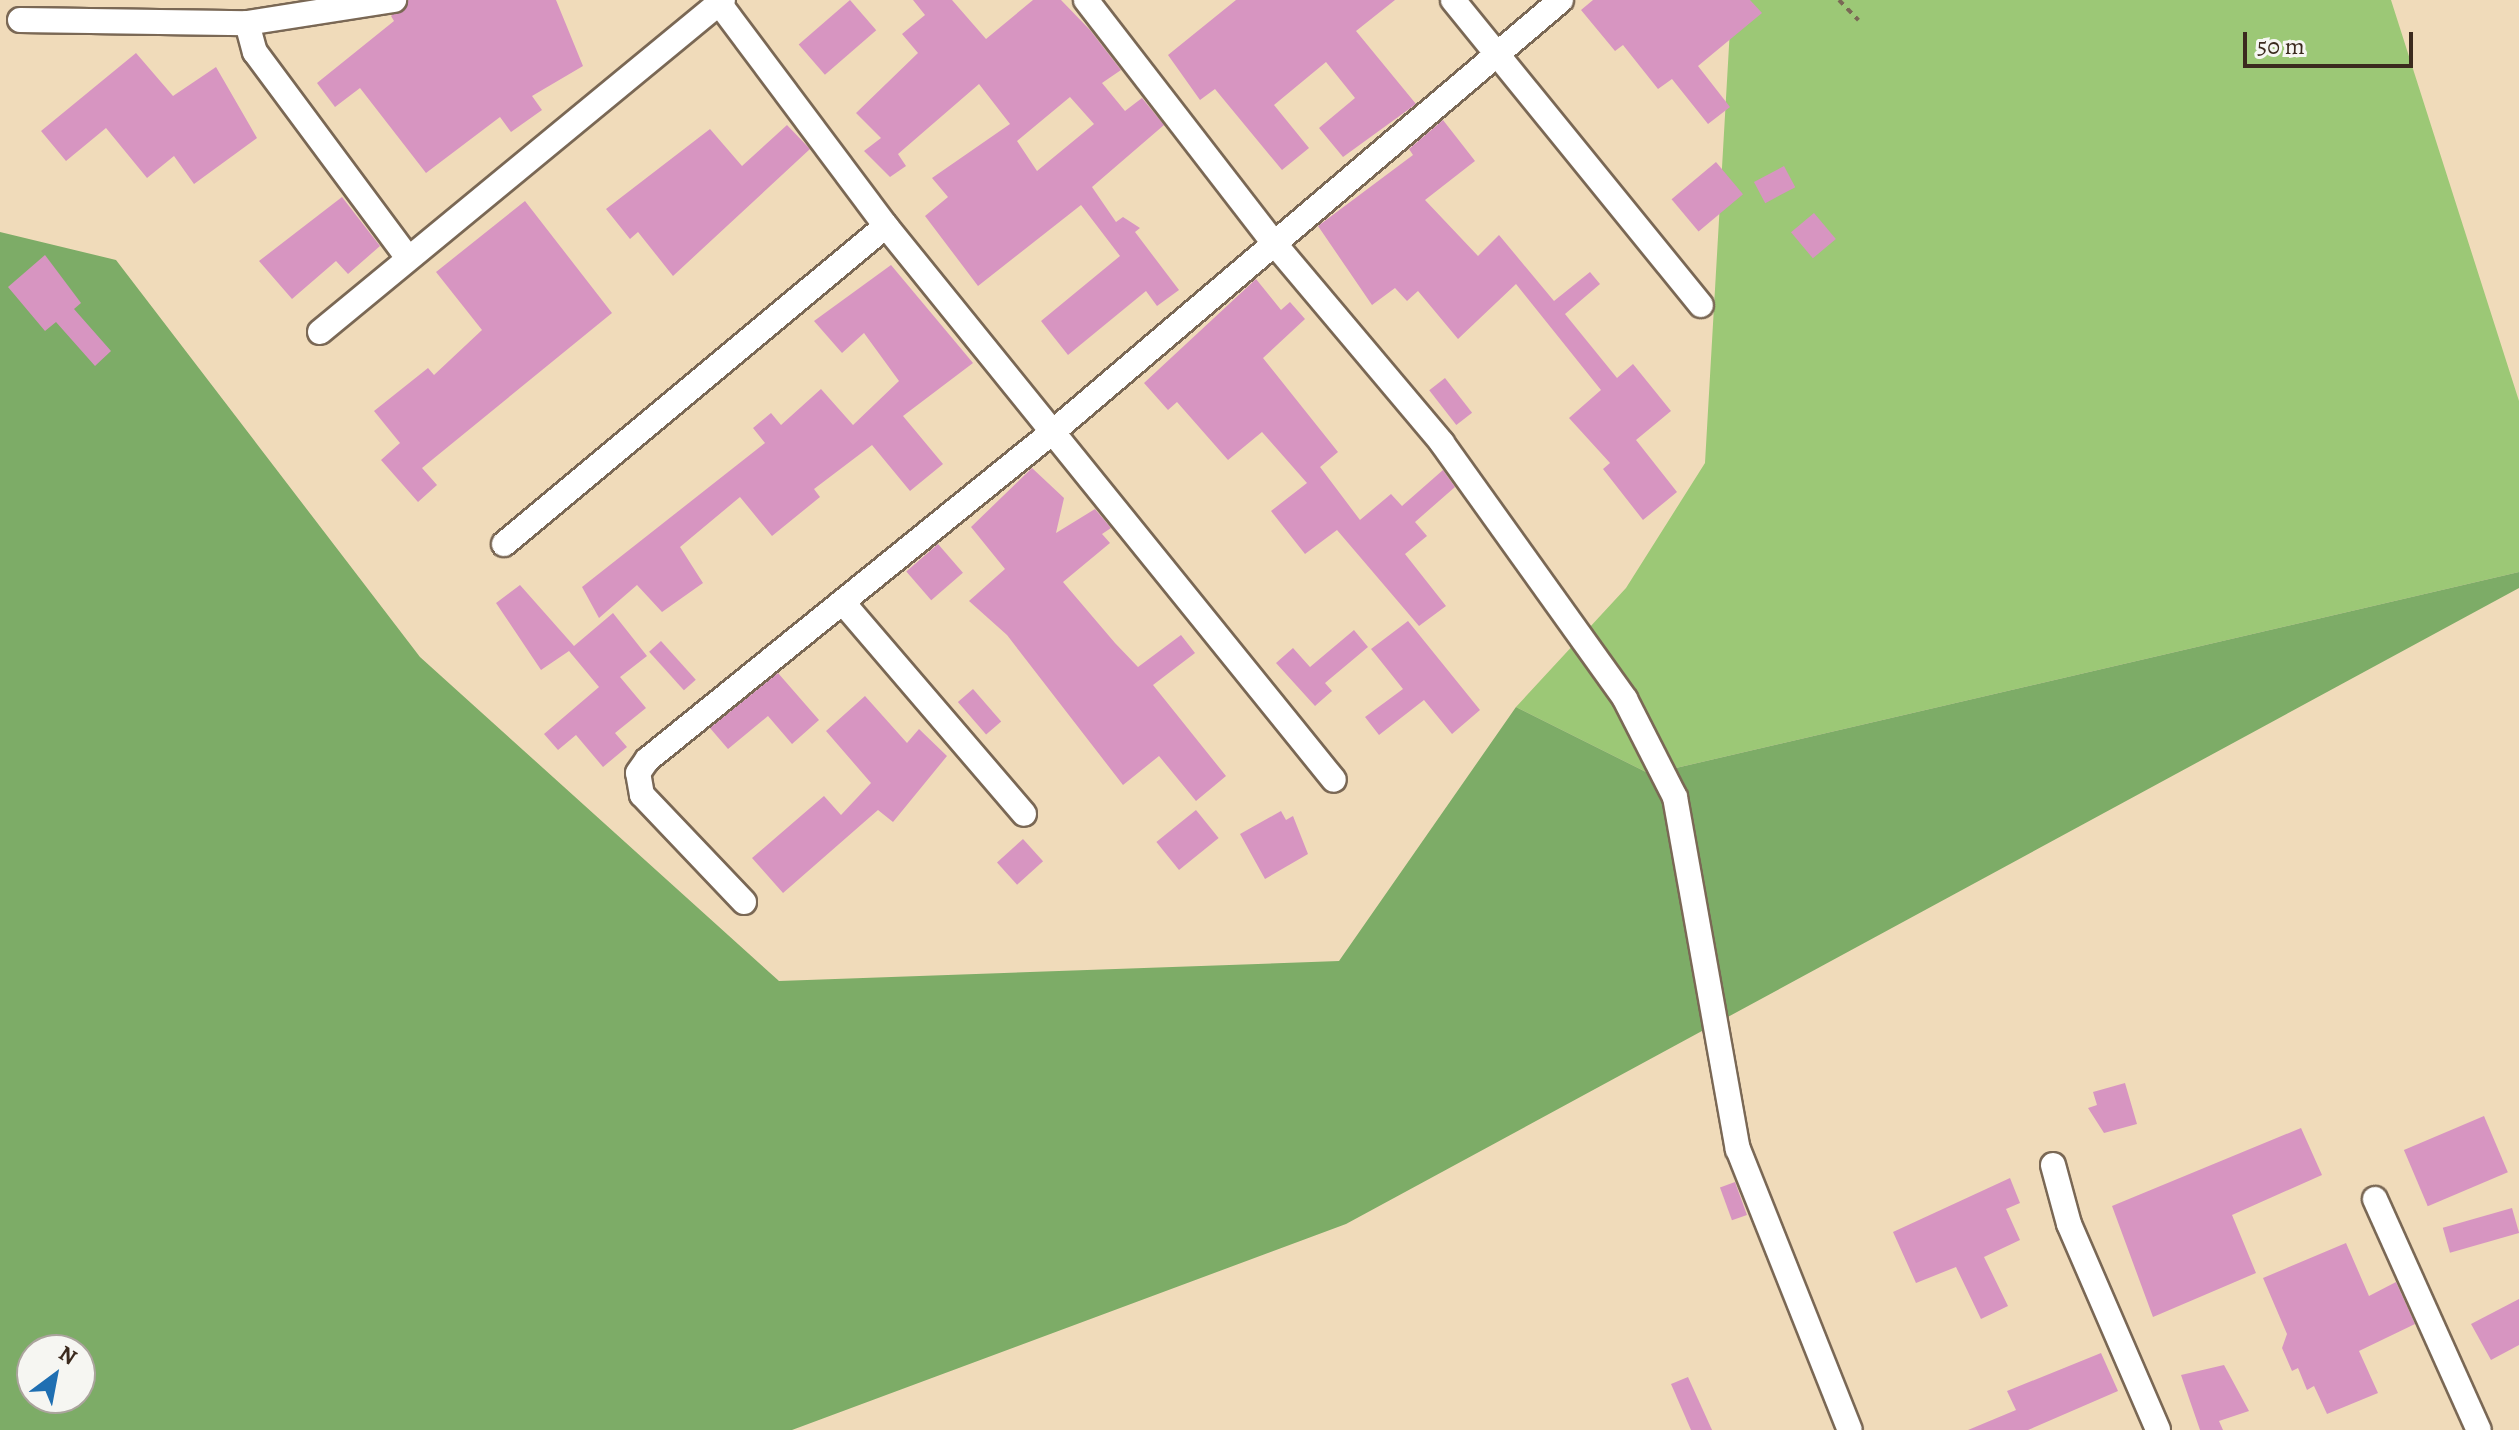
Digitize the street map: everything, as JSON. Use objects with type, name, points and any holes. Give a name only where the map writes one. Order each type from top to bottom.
[{"type":"street","points":[[20,20],[247,23],[394,0]]},
{"type":"street","points":[[1086,0],[1273,242],[1442,443],[1625,699],[1675,797],[1738,1149],[1850,1430]]},
{"type":"street","points":[[1453,0],[1492,54],[1701,305]]},
{"type":"street","points":[[744,902],[642,795],[638,773],[1055,430],[1492,54],[1561,0]]},
{"type":"street","points":[[320,332],[406,255],[721,2],[886,226],[1055,430],[1334,780]]},
{"type":"street","points":[[247,23],[255,52],[406,255]]},
{"type":"street","points":[[504,544],[886,226]]},
{"type":"street","points":[[845,605],[1024,814]]},
{"type":"street","points":[[2053,1165],[2069,1224],[2158,1430]]},
{"type":"street","points":[[2375,1199],[2479,1430]]},
{"type":"path","points":[[1839,0],[1858,20]]},
{"type":"green space","points":[[1726,0],[2391,0],[2519,401],[2519,572],[1650,774],[1516,707],[1626,588],[1705,463],[1731,11]]},
{"type":"green space","points":[[0,232],[116,260],[420,657],[779,981],[1339,961],[1516,707],[1650,774],[2519,572],[2519,588],[1346,1224],[792,1430],[0,1430]]},
{"type":"building","points":[[409,0],[556,0],[583,66],[532,96],[542,110],[511,132],[500,117],[426,173],[360,88],[335,107],[317,83],[394,21],[391,16]]},
{"type":"building","points":[[850,0],[876,30],[825,75],[799,45]]},
{"type":"building","points":[[913,0],[952,0],[986,39],[1033,0],[1061,0],[1090,30],[1121,70],[1102,83],[1125,111],[1142,98],[1164,125],[1092,187],[1116,222],[1123,217],[1140,228],[1135,232],[1179,290],[1157,306],[1146,291],[1068,355],[1041,321],[1120,256],[1081,205],[978,286],[925,216],[948,197],[932,178],[1010,124],[979,84],[898,154],[906,166],[890,177],[864,151],[881,138],[856,113],[918,53],[902,34],[925,15]],"holes":[[[1070,97],[1094,124],[1037,171],[1017,141]]]},
{"type":"building","points":[[1236,0],[1395,0],[1356,31],[1416,104],[1343,157],[1319,128],[1355,98],[1326,62],[1274,105],[1309,148],[1282,170],[1215,89],[1200,100],[1168,55]]},
{"type":"building","points":[[1593,0],[1750,0],[1762,13],[1698,66],[1730,107],[1708,124],[1672,79],[1658,89],[1623,45],[1615,51],[1581,10]]},
{"type":"building","points":[[136,53],[173,96],[216,67],[257,138],[194,184],[174,156],[147,178],[106,128],[66,161],[41,131]]},
{"type":"building","points":[[1443,120],[1475,161],[1425,200],[1478,256],[1499,235],[1554,301],[1590,272],[1600,284],[1565,314],[1617,378],[1633,364],[1671,411],[1636,440],[1677,492],[1643,520],[1603,469],[1610,463],[1569,418],[1601,390],[1516,284],[1458,339],[1418,291],[1407,301],[1395,288],[1372,305],[1318,226],[1413,155],[1409,149]]},
{"type":"building","points":[[787,125],[810,149],[673,276],[638,232],[630,239],[606,209],[710,129],[742,166]]},
{"type":"building","points":[[1716,162],[1743,194],[1699,231],[1672,199]]},
{"type":"building","points":[[1784,166],[1795,187],[1765,203],[1754,182]]},
{"type":"building","points":[[342,197],[380,246],[348,274],[336,261],[292,299],[259,261]]},
{"type":"building","points":[[525,201],[612,313],[422,468],[437,485],[418,502],[381,460],[400,443],[374,411],[428,368],[434,375],[482,330],[436,272]]},
{"type":"building","points":[[1814,213],[1836,239],[1813,258],[1791,232]]},
{"type":"building","points":[[45,255],[81,303],[74,309],[111,351],[95,366],[56,322],[45,331],[8,287]]},
{"type":"building","points":[[891,265],[973,363],[903,416],[943,464],[910,491],[872,445],[814,489],[820,497],[772,536],[740,497],[680,547],[703,583],[662,612],[637,585],[599,618],[582,587],[765,443],[753,428],[771,413],[781,425],[821,389],[853,425],[899,381],[864,333],[842,353],[814,321]]},
{"type":"building","points":[[1256,279],[1281,310],[1290,302],[1305,319],[1263,358],[1338,452],[1320,467],[1360,520],[1391,494],[1402,506],[1443,470],[1455,487],[1415,522],[1427,536],[1405,554],[1446,606],[1419,626],[1337,530],[1305,554],[1271,511],[1307,483],[1262,432],[1228,460],[1177,402],[1168,410],[1144,383]]},
{"type":"building","points":[[1445,378],[1472,413],[1456,425],[1429,390]]},
{"type":"building","points":[[1032,468],[1064,498],[1056,533],[1095,509],[1111,528],[1102,534],[1110,543],[1063,582],[1115,643],[1138,667],[1181,635],[1195,653],[1153,685],[1226,776],[1196,801],[1159,756],[1123,785],[1007,635],[969,601],[1005,569],[971,527]]},
{"type":"building","points":[[938,544],[963,573],[931,600],[906,572]]},
{"type":"building","points":[[520,585],[574,646],[613,613],[647,656],[620,677],[646,708],[615,733],[627,747],[603,767],[576,735],[558,750],[544,734],[599,687],[569,651],[541,670],[496,603]]},
{"type":"building","points":[[1408,621],[1480,710],[1452,734],[1424,700],[1379,735],[1365,717],[1403,689],[1371,649]]},
{"type":"building","points":[[1354,630],[1368,647],[1325,683],[1332,691],[1315,706],[1276,663],[1293,648],[1310,667]]},
{"type":"building","points":[[661,641],[696,680],[684,690],[649,652]]},
{"type":"building","points":[[778,673],[819,720],[792,744],[768,716],[728,749],[710,728]]},
{"type":"building","points":[[973,689],[1001,721],[986,735],[958,702]]},
{"type":"building","points":[[865,696],[907,743],[919,729],[947,756],[893,822],[878,810],[783,893],[752,858],[824,796],[841,815],[871,783],[826,731]]},
{"type":"building","points":[[1196,810],[1219,838],[1179,870],[1156,842]]},
{"type":"building","points":[[1281,811],[1286,820],[1293,816],[1308,854],[1265,879],[1240,834]]},
{"type":"building","points":[[1023,839],[1043,861],[1017,885],[997,862]]},
{"type":"building","points":[[2125,1083],[2137,1124],[2104,1133],[2088,1108],[2097,1105],[2093,1092]]},
{"type":"building","points":[[2484,1116],[2508,1172],[2428,1206],[2404,1150]]},
{"type":"building","points":[[2301,1128],[2322,1175],[2232,1215],[2256,1273],[2153,1317],[2112,1206]]},
{"type":"building","points":[[2010,1178],[2020,1203],[2006,1209],[2020,1240],[1984,1257],[2008,1306],[1981,1319],[1956,1267],[1916,1283],[1893,1232]]},
{"type":"building","points":[[1735,1182],[1747,1215],[1732,1220],[1720,1187]]},
{"type":"building","points":[[2512,1208],[2519,1233],[2450,1253],[2443,1228]]},
{"type":"building","points":[[2346,1243],[2369,1296],[2396,1282],[2415,1324],[2359,1351],[2378,1393],[2327,1414],[2314,1386],[2307,1390],[2298,1368],[2292,1371],[2282,1348],[2287,1334],[2263,1278]]},
{"type":"building","points":[[2519,1299],[2519,1345],[2491,1360],[2471,1324]]},
{"type":"building","points":[[2101,1353],[2118,1391],[2028,1430],[1968,1430],[2016,1410],[2007,1391]]},
{"type":"building","points":[[2224,1365],[2249,1411],[2219,1421],[2223,1430],[2200,1430],[2181,1375]]},
{"type":"building","points":[[1688,1377],[1712,1430],[1691,1430],[1671,1384]]}]
